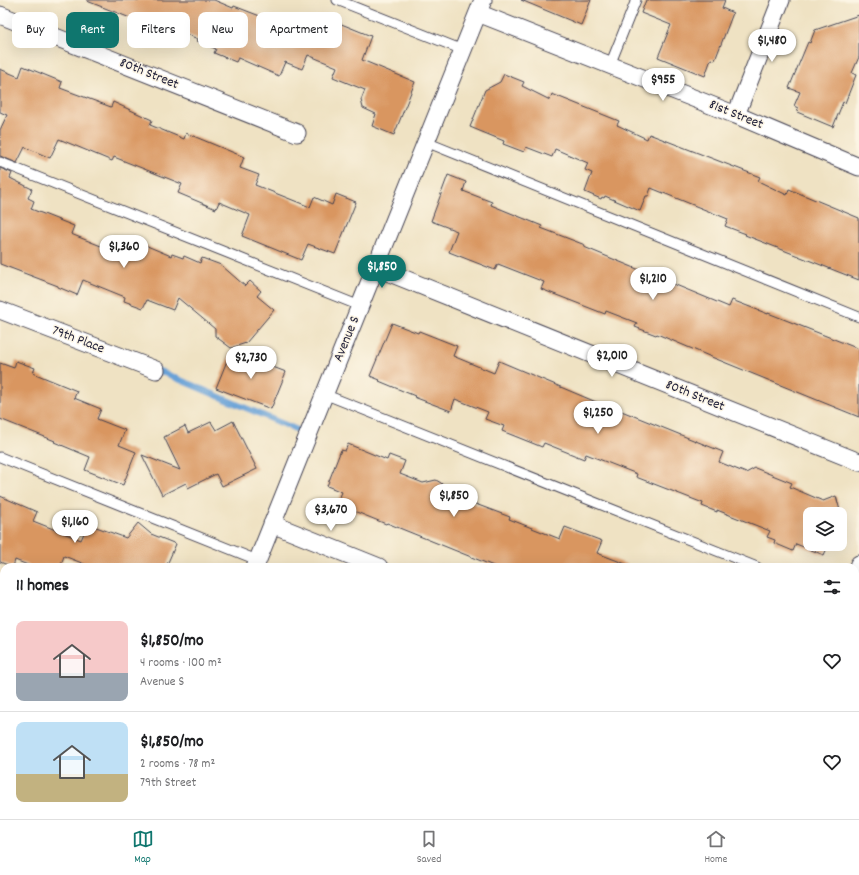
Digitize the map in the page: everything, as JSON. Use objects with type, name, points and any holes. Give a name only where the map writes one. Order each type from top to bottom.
[{"type":"street","points":[[736,115],[781,0]]},
{"type":"street","name":"Avenue S","points":[[256,563],[480,6]]},
{"type":"street","name":"81st Street","points":[[480,6],[610,65],[736,115],[859,167]]},
{"type":"street","name":"80th Street","points":[[0,15],[297,133]]},
{"type":"street","name":"80th Street","points":[[375,267],[859,462]]},
{"type":"street","name":"79th Place","points":[[0,310],[156,370]]},
{"type":"street","points":[[272,524],[368,563]]},
{"type":"lane","points":[[337,0],[463,50]]},
{"type":"lane","points":[[610,65],[636,0]]},
{"type":"lane","points":[[426,142],[859,317]]},
{"type":"lane","points":[[0,162],[360,306]]},
{"type":"lane","points":[[324,394],[748,563]]},
{"type":"lane","points":[[0,457],[254,563]]},
{"type":"building","points":[[214,0],[233,8],[234,6],[256,14],[256,48],[342,48],[342,24],[371,36],[362,60],[415,82],[394,135],[372,126],[376,114],[363,108],[361,100],[365,90],[333,77],[337,67],[308,55],[302,69],[285,62],[279,76],[238,58],[236,62],[214,53],[216,49],[214,48],[248,48],[248,12],[198,12],[198,39],[190,36],[190,12],[127,12],[127,17],[119,14],[119,12],[115,12],[87,1]]},
{"type":"building","points":[[521,0],[591,0],[581,25]]},
{"type":"building","points":[[646,0],[725,0],[722,8],[733,13],[715,60],[711,59],[705,76],[658,57],[671,25],[641,13]]},
{"type":"building","points":[[859,15],[859,57],[852,73],[856,75],[845,103],[843,102],[833,127],[797,112],[798,108],[794,106],[800,92],[789,88],[808,42],[810,43],[815,30]]},
{"type":"building","points":[[23,66],[62,82],[60,88],[111,107],[113,102],[152,120],[150,125],[184,139],[186,133],[244,157],[240,168],[259,175],[255,185],[310,207],[314,197],[332,205],[336,194],[356,202],[335,254],[308,244],[301,260],[242,236],[250,215],[219,202],[216,209],[178,193],[182,184],[114,157],[112,161],[59,139],[50,158],[25,147],[17,163],[0,156],[0,130],[7,115],[0,112],[0,69],[19,77]]},
{"type":"building","points":[[504,74],[524,82],[522,86],[550,100],[552,94],[619,121],[617,125],[647,139],[649,134],[760,177],[758,181],[787,195],[789,189],[859,218],[859,280],[745,235],[746,234],[725,226],[728,219],[651,188],[640,211],[605,196],[601,199],[585,192],[592,173],[585,170],[588,163],[555,149],[552,157],[526,147],[524,152],[503,144],[504,141],[470,127],[485,90],[500,82]]},
{"type":"building","points":[[0,168],[12,173],[10,178],[32,189],[28,198],[34,201],[31,209],[74,226],[71,234],[121,254],[128,238],[171,256],[172,254],[183,258],[184,256],[200,263],[202,258],[221,265],[245,286],[250,281],[261,291],[257,296],[274,310],[246,343],[231,348],[215,336],[215,329],[178,298],[173,310],[147,300],[143,308],[124,301],[125,297],[83,280],[77,295],[58,286],[0,264]]},
{"type":"building","points":[[448,175],[466,182],[463,191],[492,202],[491,205],[542,226],[541,228],[585,245],[584,247],[729,307],[732,300],[859,349],[859,417],[657,334],[656,335],[635,327],[637,323],[606,311],[605,314],[541,289],[544,282],[498,264],[495,270],[449,252],[457,231],[431,221]]},
{"type":"building","points":[[392,323],[418,333],[419,331],[457,346],[453,356],[494,373],[499,361],[615,410],[624,412],[723,452],[719,462],[746,473],[755,468],[792,483],[790,487],[823,501],[836,496],[839,507],[803,507],[803,547],[796,544],[793,551],[774,543],[775,540],[767,537],[770,531],[717,510],[717,512],[702,506],[703,503],[636,477],[637,474],[586,454],[584,459],[544,443],[542,447],[502,431],[504,426],[485,419],[488,412],[455,399],[451,411],[414,397],[415,396],[370,376]]},
{"type":"building","points":[[231,351],[286,372],[271,409],[216,388]]},
{"type":"building","points":[[16,361],[35,368],[33,373],[77,391],[74,398],[101,409],[97,419],[125,430],[119,445],[136,452],[123,485],[85,470],[90,457],[0,419],[0,363],[14,368]]},
{"type":"building","points":[[233,421],[257,469],[222,486],[216,474],[188,488],[186,483],[162,495],[142,455],[180,470],[164,437],[185,426],[188,433],[211,422],[216,430]]},
{"type":"building","points":[[348,444],[387,460],[389,455],[405,461],[400,474],[423,483],[436,480],[441,483],[449,494],[510,517],[509,519],[560,539],[565,527],[602,541],[597,553],[623,563],[486,563],[387,523],[386,524],[337,504],[342,492],[327,486],[341,450],[345,451]]},
{"type":"building","points":[[0,496],[37,512],[33,521],[81,540],[88,524],[126,538],[138,523],[151,534],[176,544],[168,563],[82,563],[64,556],[61,563],[23,563],[15,560],[14,563],[0,562]]},
{"type":"building","points":[[814,551],[826,551],[824,555]]},
{"type":"waterway","points":[[157,370],[307,434]]}]
